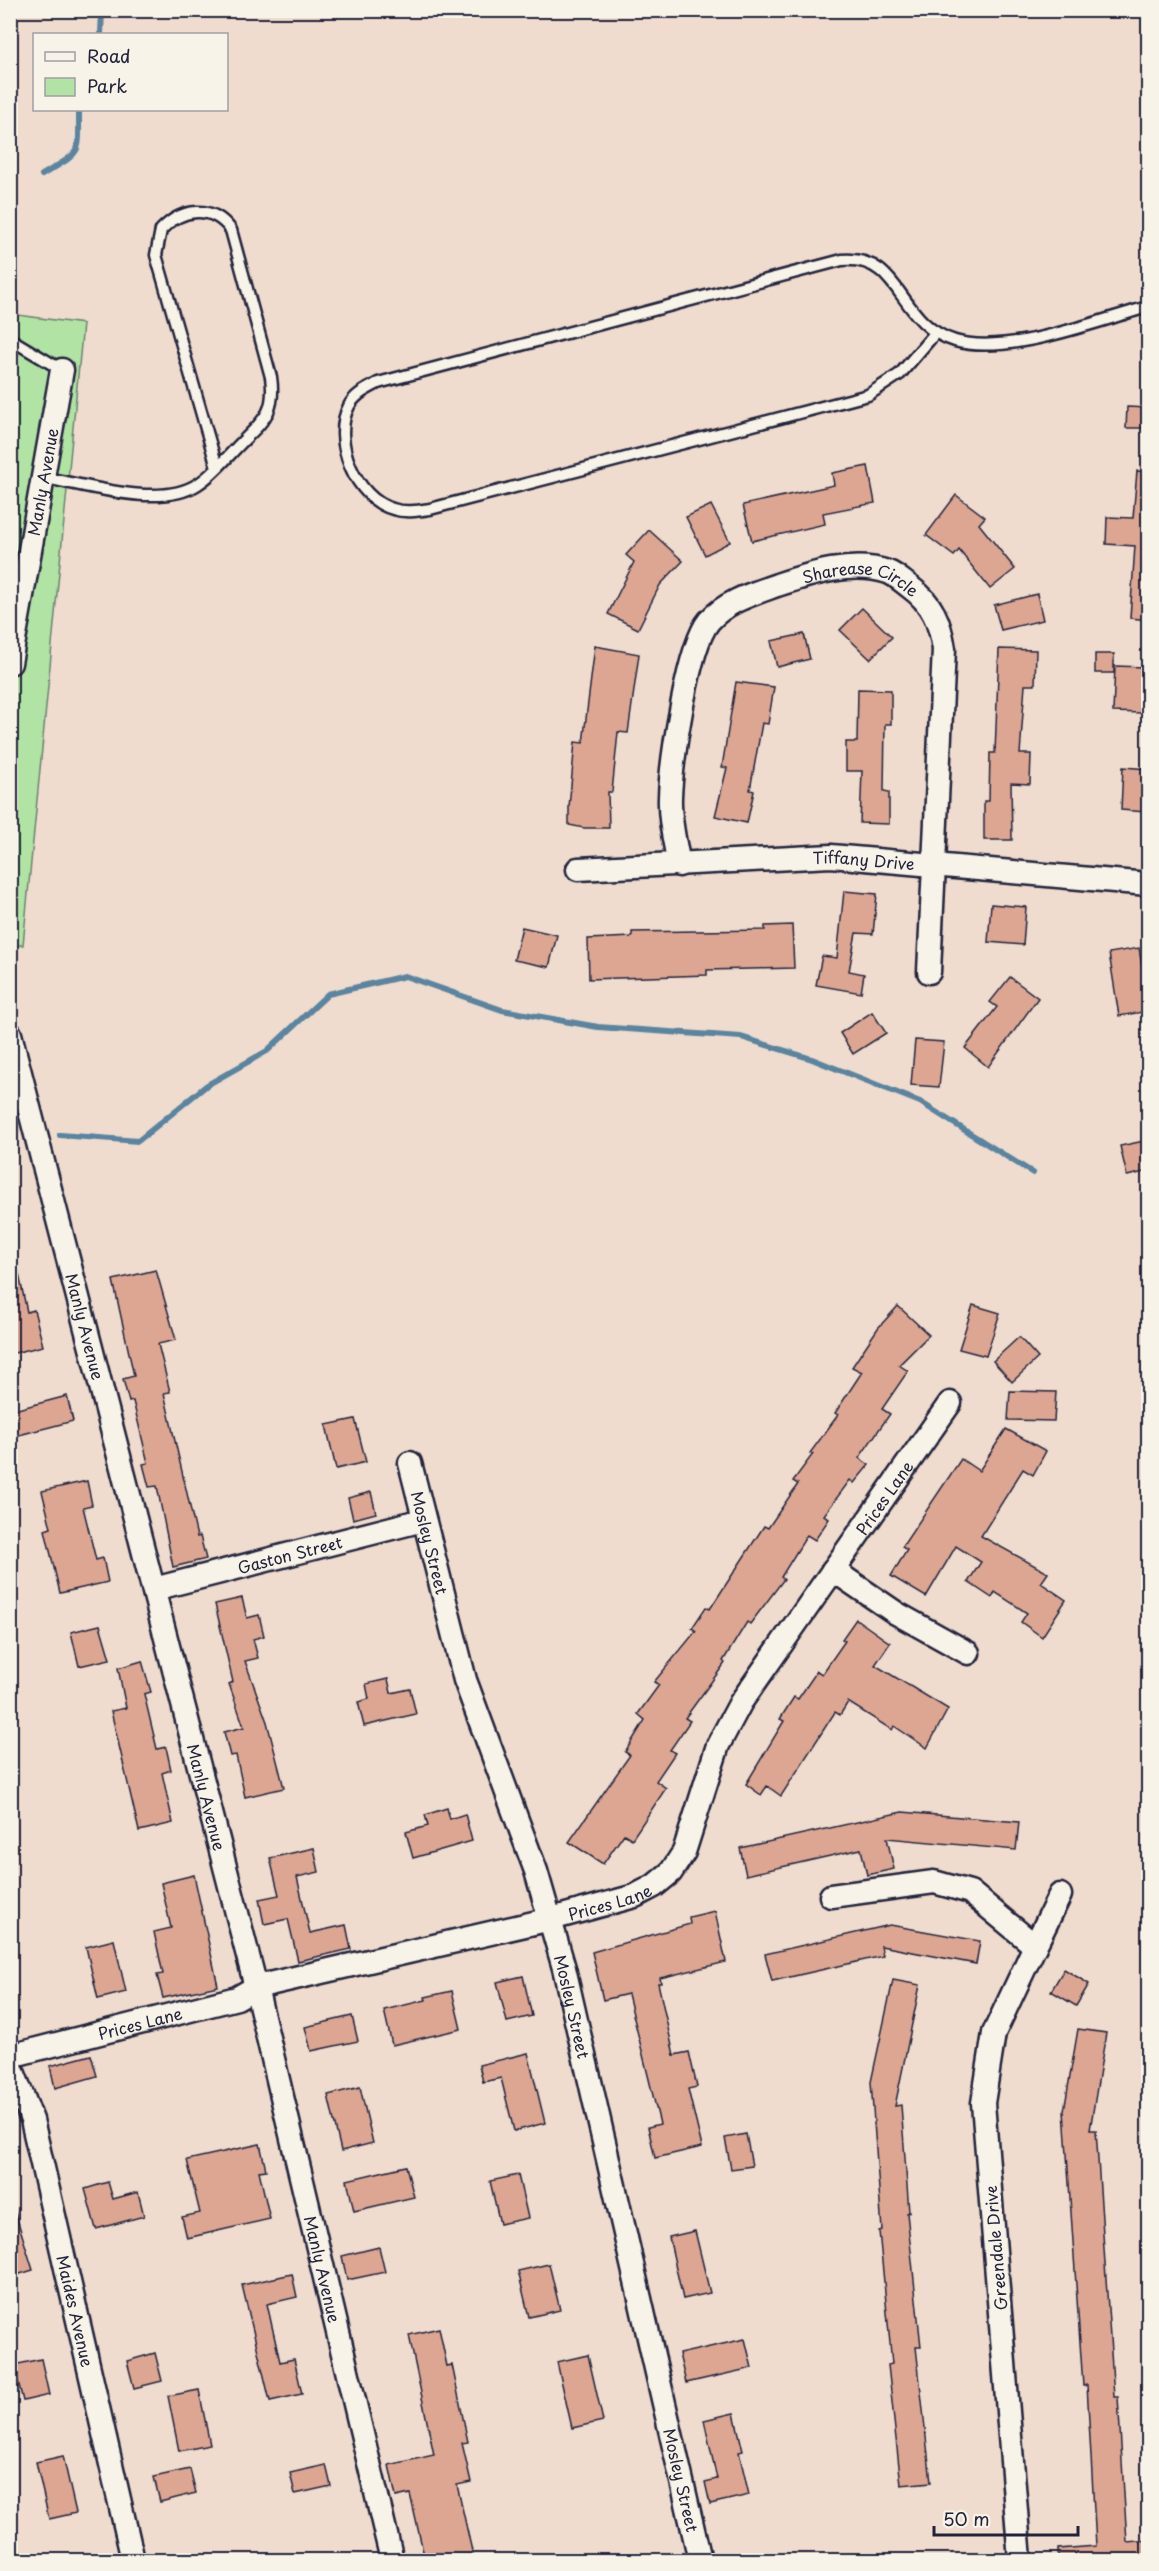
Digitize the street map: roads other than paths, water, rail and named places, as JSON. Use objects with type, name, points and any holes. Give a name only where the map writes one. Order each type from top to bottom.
[{"type":"street","name":"Manly Avenue","points":[[10,663],[45,478],[62,370]]},
{"type":"street","name":"Sharease Circle","points":[[679,865],[670,816],[671,778],[692,658],[701,633],[718,613],[747,596],[812,575],[859,568],[888,572],[918,593],[933,610],[941,631],[944,648],[929,972]]},
{"type":"street","name":"Tiffany Drive","points":[[578,869],[831,856],[1149,884]]},
{"type":"street","name":"Manly Avenue","points":[[10,1034],[256,1987],[392,2560]]},
{"type":"street","name":"Prices Lane","points":[[10,2056],[237,1998],[256,1987],[551,1919],[634,1896],[654,1886],[671,1872],[684,1852],[693,1830],[718,1745],[727,1725],[950,1403]]},
{"type":"street","name":"Mosley Street","points":[[410,1463],[465,1680],[525,1840],[551,1919],[700,2560]]},
{"type":"street","name":"Gaston Street","points":[[154,1589],[423,1520]]},
{"type":"street","points":[[833,1570],[896,1613],[968,1653]]},
{"type":"street","points":[[831,1896],[934,1882],[970,1892],[1035,1946]]},
{"type":"street","name":"Greendale Drive","points":[[1020,2560],[983,2103],[994,2033],[1060,1895]]},
{"type":"street","name":"Maides Avenue","points":[[10,2064],[32,2120],[133,2560]]},
{"type":"lane","points":[[45,478],[157,496],[188,490],[217,467],[264,420],[271,408],[273,394],[271,377],[231,230],[223,218],[208,213],[193,212],[175,218],[161,230],[156,255],[217,467]]},
{"type":"lane","points":[[936,332],[900,374],[868,395],[429,509],[406,512],[379,504],[359,483],[346,450],[345,419],[349,407],[356,397],[378,383],[842,260],[865,261],[884,271],[911,311],[936,332],[955,341],[1001,345],[1149,307]]},
{"type":"lane","points":[[10,339],[62,370]]},
{"type":"waterway","points":[[101,33],[102,10]]},
{"type":"waterway","points":[[42,175],[65,161],[76,151],[79,136],[79,111]]},
{"type":"waterway","points":[[60,1135],[138,1141],[207,1085],[267,1051],[328,994],[405,976],[502,1010],[598,1027],[741,1037],[812,1059],[920,1102],[1033,1173]]}]
